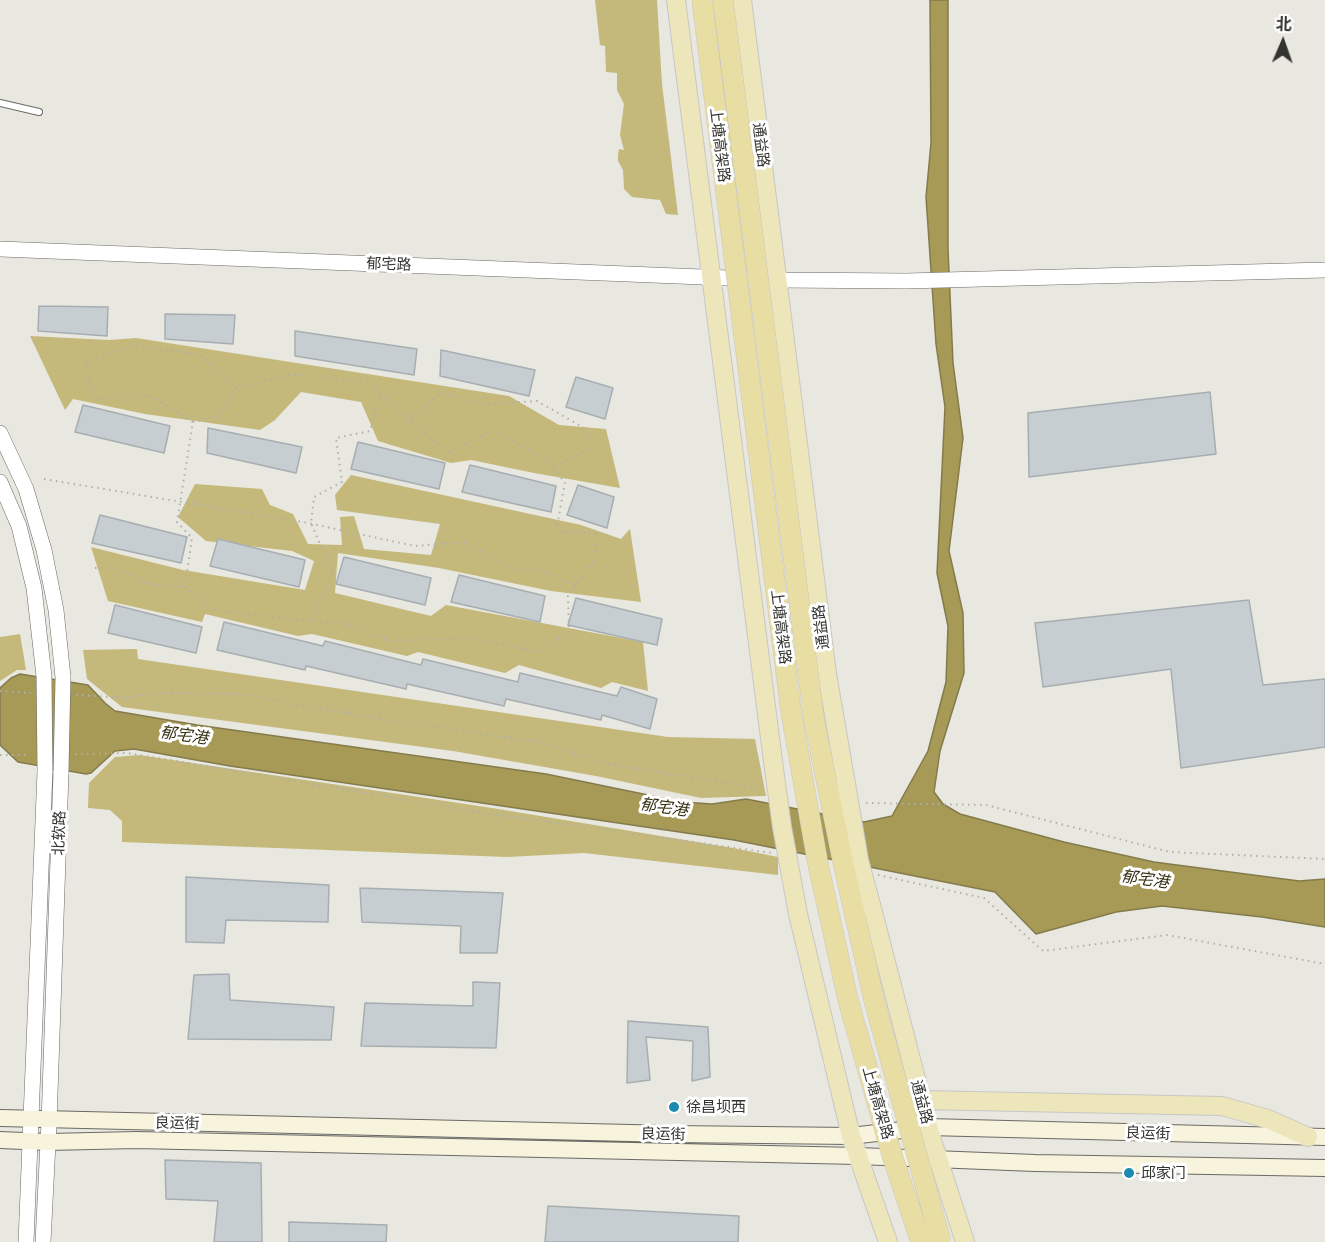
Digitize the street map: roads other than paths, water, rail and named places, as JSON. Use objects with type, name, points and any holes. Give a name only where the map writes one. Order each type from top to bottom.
[{"type":"highway","name":"上塘高架路","points":[[702,0],[791,712],[816,853],[848,1000],[892,1155],[921,1242]]},
{"type":"highway","name":"上塘高架路","points":[[723,0],[814,720],[875,1004],[941,1242]]},
{"type":"main road","points":[[676,0],[782,827],[798,914],[851,1136],[888,1242]]},
{"type":"main road","name":"通益路","points":[[742,0],[827,674],[859,860],[928,1127],[965,1242]]},
{"type":"main road","points":[[921,1100],[1221,1106],[1268,1119],[1316,1137]]},
{"type":"main road","name":"良运街","points":[[0,1118],[49,1121],[851,1136],[928,1127],[1316,1137]]},
{"type":"main road","name":"良运街","points":[[0,1140],[48,1142],[136,1140],[1325,1168]]},
{"type":"street","name":"郁宅路","points":[[0,249],[778,280],[906,281],[1325,270]]},
{"type":"street","name":"北软路","points":[[0,433],[26,489],[44,550],[56,610],[63,677],[53,772],[31,1119],[26,1242]]},
{"type":"street","name":"北软路","points":[[0,482],[19,526],[34,588],[45,676],[53,772],[49,1121],[43,1242]]},
{"type":"lane","points":[[0,103],[39,112]]},
{"type":"water","name":"郁宅港","points":[[930,0],[948,0],[948,249],[953,363],[963,438],[949,551],[963,613],[964,673],[940,751],[934,792],[943,804],[960,814],[1064,842],[1154,862],[1299,881],[1325,879],[1325,927],[1262,917],[1162,906],[1116,912],[1036,934],[995,892],[734,840],[230,766],[134,749],[115,751],[91,773],[86,774],[18,762],[0,745],[0,688],[11,678],[20,674],[88,685],[115,711],[197,725],[546,774],[682,802],[712,804],[746,799],[864,822],[892,816],[928,751],[946,682],[948,626],[937,573],[945,407],[936,344],[926,197],[931,143]]},
{"type":"place","name":"徐昌坝西","points":[[674,1107]]},
{"type":"place","name":"邱家门","points":[[1129,1173]]}]
